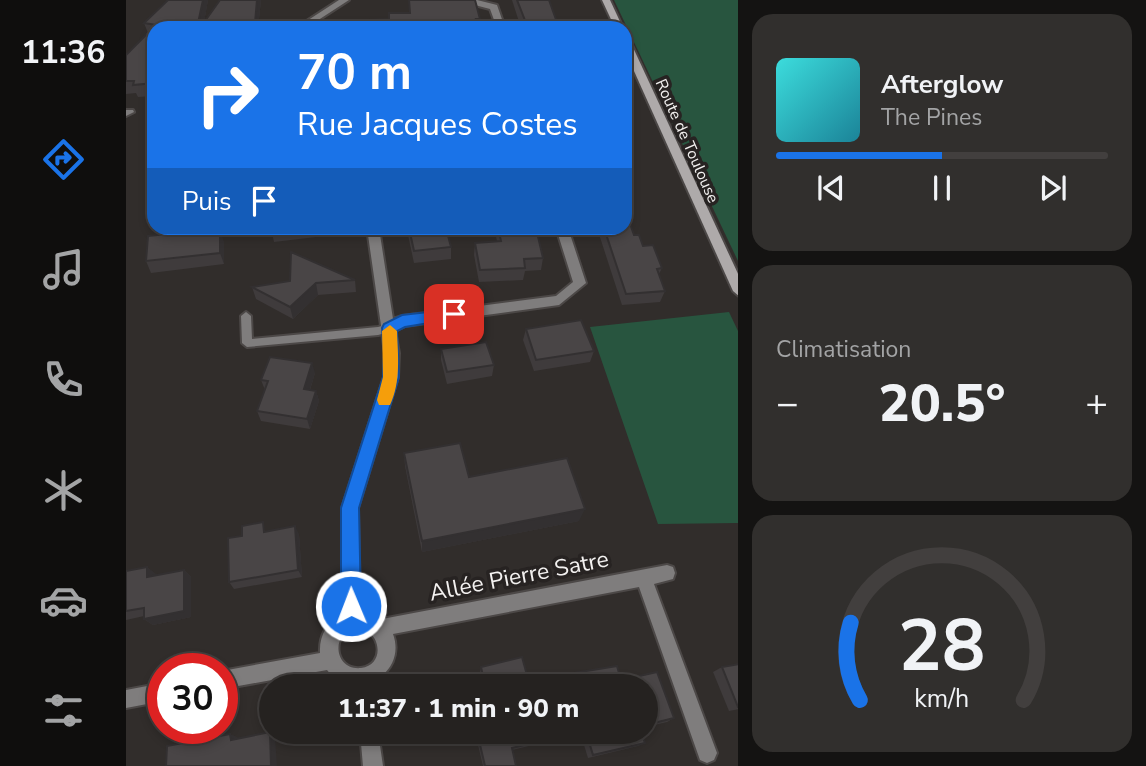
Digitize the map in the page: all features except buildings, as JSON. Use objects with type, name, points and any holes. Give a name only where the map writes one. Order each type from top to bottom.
[{"type":"main road","points":[[606,0],[616,21]]},
{"type":"main road","name":"Route de Toulouse","points":[[632,56],[738,290]]},
{"type":"street","points":[[311,21],[345,0]]},
{"type":"street","points":[[448,1],[471,1],[494,7],[499,21]]},
{"type":"street","points":[[352,618],[350,508],[391,377],[392,353],[374,235]]},
{"type":"street","points":[[389,328],[402,321],[559,300],[580,284],[564,235]]},
{"type":"street","name":"Allée Pierre Satre","points":[[380,628],[667,573]]},
{"type":"street","points":[[644,578],[707,753]]},
{"type":"street","points":[[344,674],[339,672],[331,660],[330,639],[337,628],[352,618],[369,619],[380,628],[386,642],[385,654],[372,674]]},
{"type":"street","points":[[238,677],[331,660]]},
{"type":"street","points":[[126,699],[147,695]]},
{"type":"street","points":[[370,744],[373,766]]},
{"type":"lane","points":[[246,316],[247,343],[389,328]]},
{"type":"green space","points":[[614,0],[738,0],[738,261],[632,38],[632,21],[624,21]]},
{"type":"green space","points":[[729,312],[738,331],[738,523],[658,524],[590,327]]},
{"type":"slow traffic","points":[[385,400],[391,377],[390,331]]},
{"type":"route","points":[[351,606],[350,508],[391,377],[389,328],[402,321],[454,314]]}]
